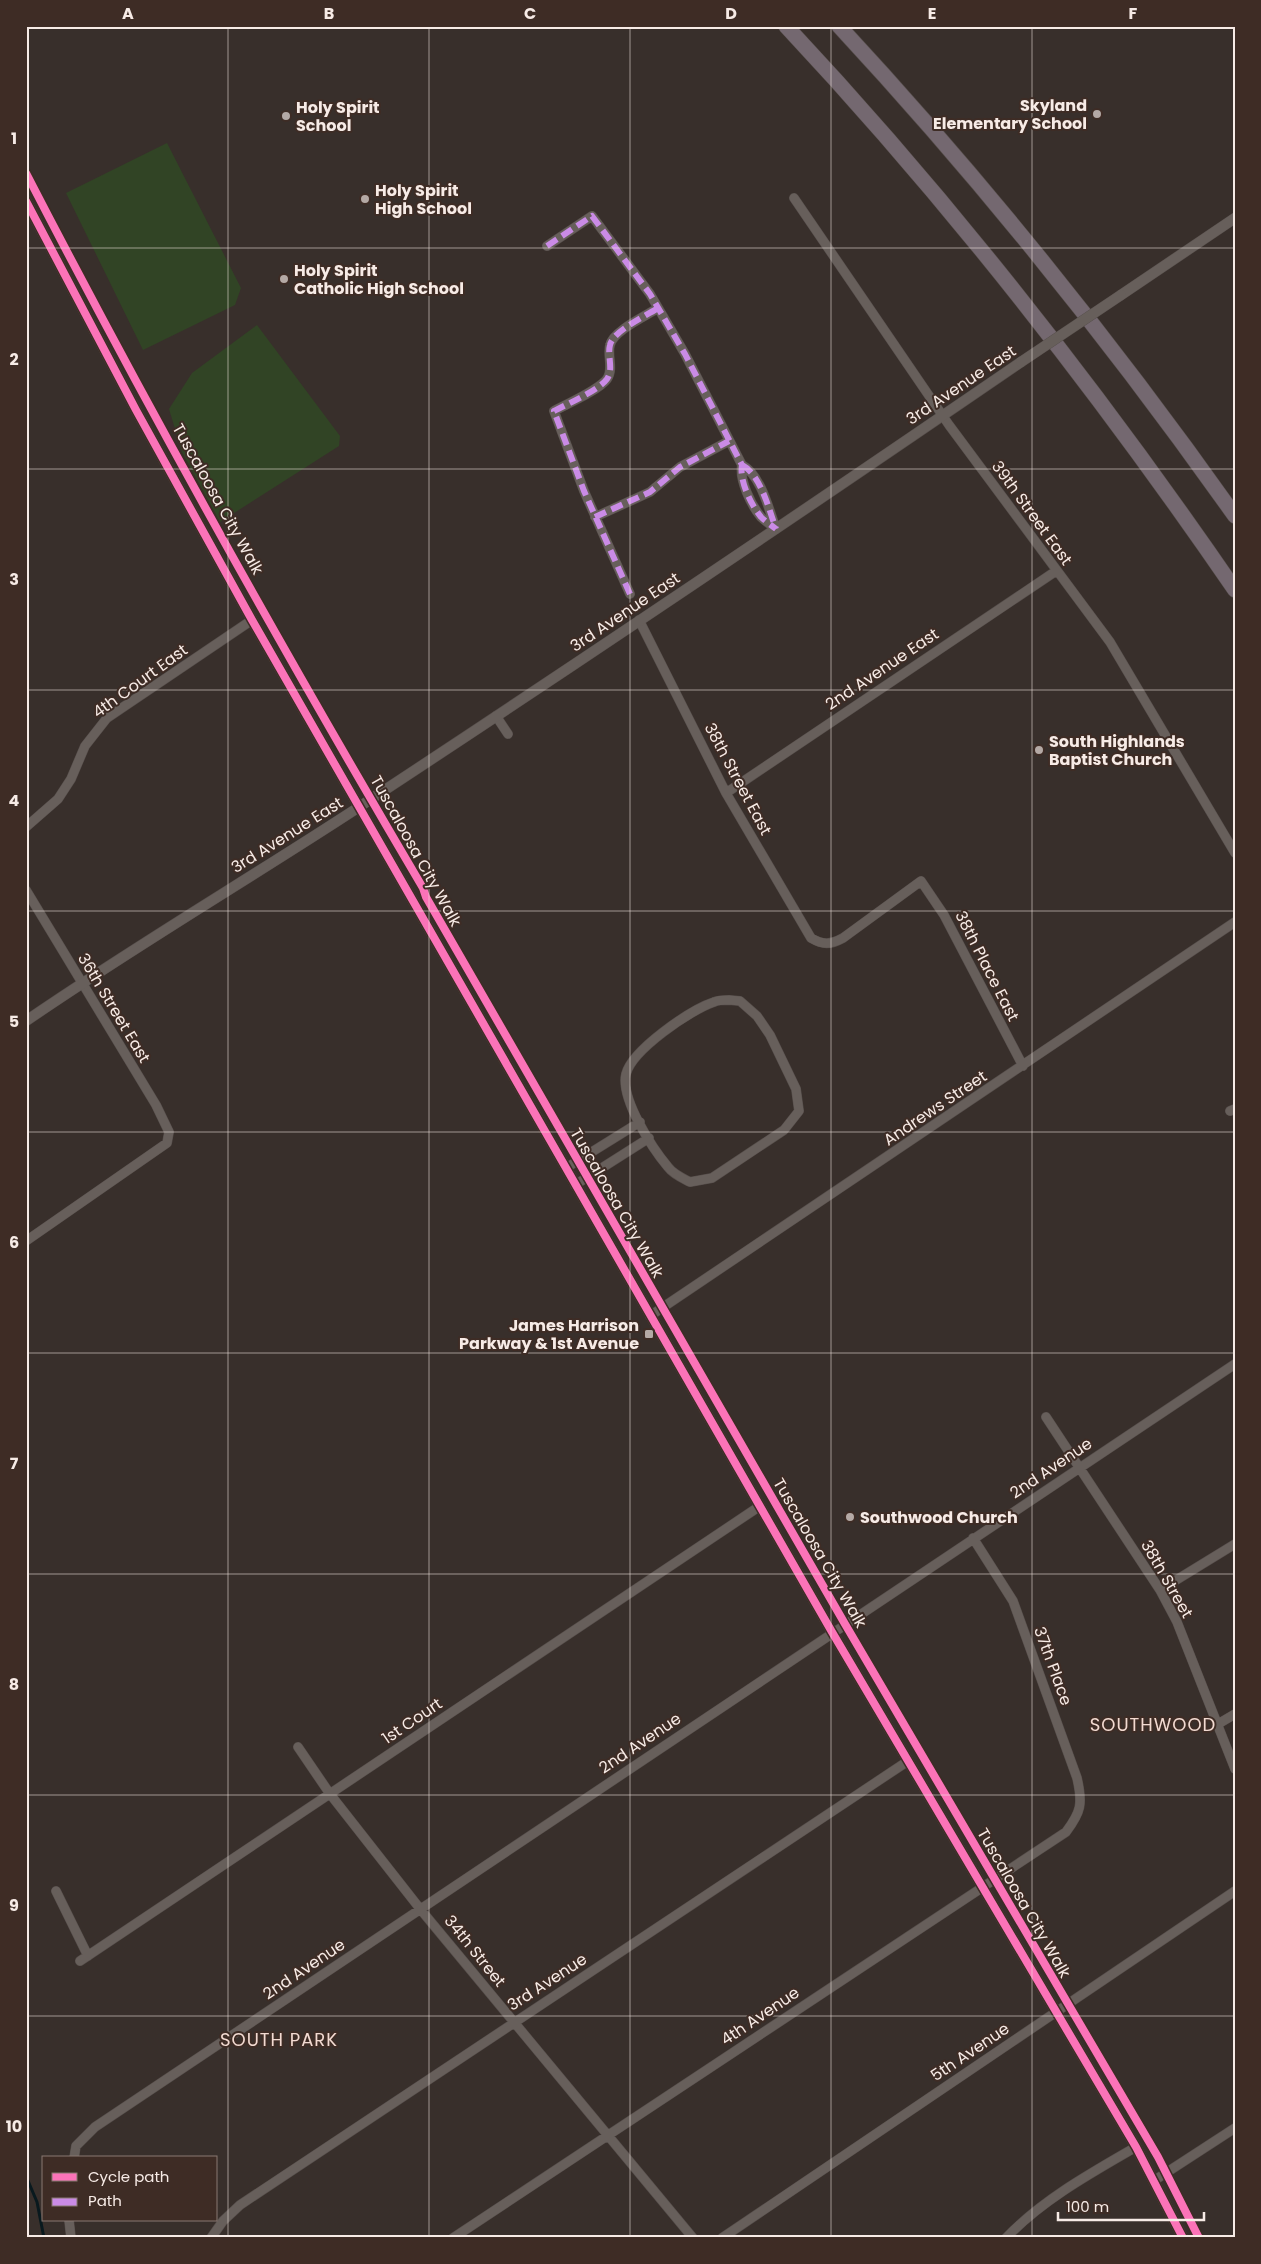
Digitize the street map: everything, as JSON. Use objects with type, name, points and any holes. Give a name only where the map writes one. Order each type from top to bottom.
[{"type":"highway","points":[[786,26],[903,156],[1039,324],[1137,452],[1235,590]]},
{"type":"highway","points":[[839,26],[912,107],[1044,266],[1132,376],[1235,516]]},
{"type":"street","name":"39th Street East","points":[[794,198],[942,416],[1110,642],[1235,853]]},
{"type":"street","points":[[26,201],[136,410],[252,620],[832,1632],[1155,2180],[1183,2238]]},
{"type":"street","points":[[547,246],[592,216],[621,253],[658,308],[685,354],[742,466],[740,473],[755,506],[761,517],[776,529]]},
{"type":"street","name":"3rd Avenue East","points":[[26,1021],[82,983],[359,807],[776,529],[1235,218]]},
{"type":"street","points":[[630,594],[595,517],[554,411],[606,381],[610,370],[610,345],[613,339],[623,330],[658,308]]},
{"type":"street","points":[[595,517],[650,492],[680,468],[729,441]]},
{"type":"street","name":"2nd Avenue East","points":[[726,793],[1056,571]]},
{"type":"street","name":"4th Court East","points":[[26,827],[58,800],[71,779],[85,746],[107,718],[252,620]]},
{"type":"street","name":"38th Street East","points":[[639,620],[726,793],[811,938],[821,944],[832,944],[848,935],[921,881]]},
{"type":"street","points":[[496,716],[508,734]]},
{"type":"street","name":"38th Place East","points":[[921,881],[944,915],[1023,1066]]},
{"type":"street","name":"36th Street East","points":[[26,890],[156,1105],[169,1132],[167,1144],[26,1241]]},
{"type":"street","name":"Andrews Street","points":[[650,1316],[1235,922]]},
{"type":"street","points":[[740,1001],[757,1016],[770,1035],[796,1089],[799,1111],[784,1130],[712,1178],[690,1182],[668,1168],[649,1138],[628,1098],[625,1084],[626,1073],[636,1055],[661,1035],[714,1002],[740,1001]]},
{"type":"street","points":[[566,1168],[640,1122]]},
{"type":"street","points":[[575,1185],[649,1138]]},
{"type":"street","name":"2nd Avenue","points":[[74,2156],[76,2146],[95,2127],[1235,1364]]},
{"type":"street","name":"38th Street","points":[[1046,1417],[1160,1590],[1177,1622],[1235,1769]]},
{"type":"street","name":"1st Court","points":[[56,1891],[84,1958],[760,1506]]},
{"type":"street","name":"37th Place","points":[[973,1538],[1013,1601],[1077,1778],[1080,1789],[1079,1814]]},
{"type":"street","points":[[1160,1590],[1235,1544]]},
{"type":"street","points":[[1218,1724],[1235,1714]]},
{"type":"street","name":"34th Street","points":[[298,1747],[330,1794],[421,1910],[693,2238]]},
{"type":"street","name":"3rd Avenue","points":[[211,2238],[223,2221],[240,2205],[908,1761]]},
{"type":"street","name":"4th Avenue","points":[[453,2238],[1066,1832],[1079,1814]]},
{"type":"street","name":"5th Avenue","points":[[722,2238],[1235,1891]]},
{"type":"street","points":[[1155,2180],[1235,2128]]},
{"type":"street","points":[[1006,2238],[1050,2201],[1099,2168],[1136,2147]]},
{"type":"street","points":[[70,2222],[71,2238]]},
{"type":"green space","points":[[167,143],[241,288],[235,305],[143,350],[66,193]]},
{"type":"green space","points":[[257,325],[340,436],[339,446],[220,522],[182,452],[169,409],[192,373]]},
{"type":"waterway","points":[[26,2176],[37,2202],[44,2238]]},
{"type":"marked path","points":[[547,246],[592,216],[650,294],[685,354],[742,465],[742,478],[753,506],[761,517],[776,529]]},
{"type":"marked path","points":[[630,594],[584,491],[554,411],[603,383],[610,371],[609,349],[612,340],[623,329],[658,308]]},
{"type":"marked path","points":[[595,517],[650,492],[680,467],[729,441]]},
{"type":"marked path","points":[[742,465],[749,470],[759,485],[776,529]]},
{"type":"cycle path","name":"Tuscaloosa City Walk","points":[[26,173],[170,444],[320,712],[845,1624],[1158,2157],[1199,2238]]},
{"type":"cycle path","points":[[26,201],[136,410],[252,620],[832,1632],[1136,2147],[1183,2238]]},
{"type":"place","name":"Skyland Elementary School","points":[[1097,114]]},
{"type":"place","name":"Holy Spirit School","points":[[286,116]]},
{"type":"place","name":"Holy Spirit High School","points":[[365,199]]},
{"type":"place","name":"Holy Spirit Catholic High School","points":[[284,279]]},
{"type":"place","name":"South Highlands Baptist Church","points":[[1039,750]]},
{"type":"place","name":"James Harrison Parkway & 1st Avenue","points":[[649,1334]]},
{"type":"place","name":"Southwood Church","points":[[850,1517]]},
{"type":"district","name":"SOUTHWOOD","points":[[1153,1724]]},
{"type":"district","name":"SOUTH PARK","points":[[279,2039]]}]
